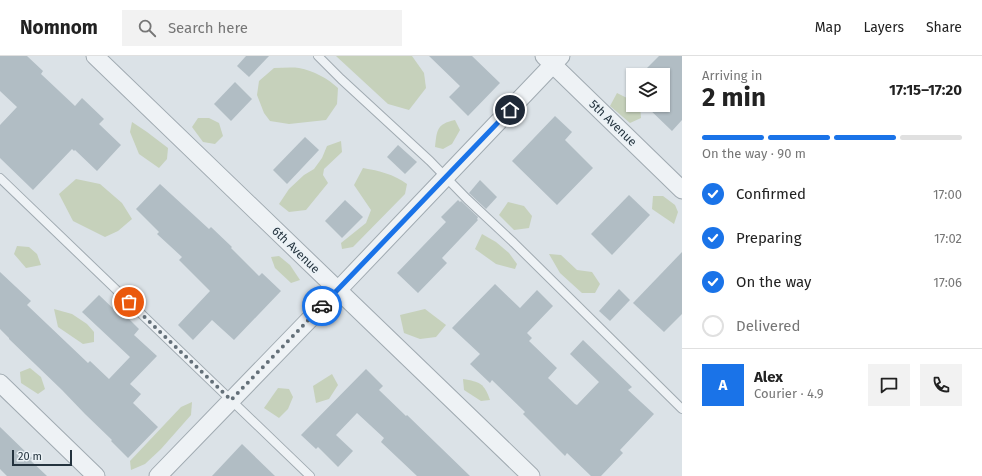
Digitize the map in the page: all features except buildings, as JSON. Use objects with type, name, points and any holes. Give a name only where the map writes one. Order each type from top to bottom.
[{"type":"street","name":"6th Avenue","points":[[95,56],[531,476]]},
{"type":"street","points":[[158,476],[446,177],[553,59]]},
{"type":"street","name":"5th Avenue","points":[[553,59],[682,190]]},
{"type":"street","points":[[0,383],[96,476]]},
{"type":"lane","points":[[318,56],[430,161],[466,199],[514,243],[682,409]]},
{"type":"lane","points":[[0,178],[310,476]]},
{"type":"green space","points":[[336,56],[412,56],[424,73],[426,88],[409,110],[388,104]]},
{"type":"green space","points":[[274,68],[305,69],[320,75],[338,88],[337,104],[326,120],[289,124],[270,121],[264,113],[257,95],[259,81]]},
{"type":"green space","points":[[617,93],[626,98],[626,112],[641,112],[641,118],[630,123],[610,106]]},
{"type":"green space","points":[[198,118],[209,118],[219,123],[223,136],[215,144],[203,142],[192,127]]},
{"type":"green space","points":[[455,120],[460,130],[452,144],[443,149],[435,147],[437,132],[441,126]]},
{"type":"green space","points":[[132,122],[168,148],[167,159],[159,168],[139,154],[130,132]]},
{"type":"green space","points":[[341,141],[342,152],[324,169],[323,175],[328,183],[306,210],[289,212],[279,204],[289,189],[304,175],[314,169],[322,158],[327,146]]},
{"type":"green space","points":[[363,168],[386,173],[407,184],[405,194],[353,247],[342,249],[341,243],[366,223],[371,210],[354,185]]},
{"type":"green space","points":[[76,179],[100,184],[122,203],[132,219],[118,231],[105,237],[73,221],[59,194]]},
{"type":"green space","points":[[653,196],[663,196],[675,205],[678,212],[674,224],[652,209]]},
{"type":"green space","points":[[508,202],[524,206],[532,216],[529,228],[514,230],[499,215]]},
{"type":"green space","points":[[482,234],[496,242],[509,253],[517,264],[515,269],[496,264],[475,249]]},
{"type":"green space","points":[[17,246],[29,247],[37,254],[41,265],[26,268],[14,254]]},
{"type":"green space","points":[[549,254],[561,255],[577,270],[592,272],[600,284],[595,293],[582,293],[560,273]]},
{"type":"green space","points":[[279,256],[290,265],[300,280],[291,283],[275,268],[271,257]]},
{"type":"green space","points":[[54,309],[72,314],[87,324],[94,332],[94,342],[83,344],[58,327]]},
{"type":"green space","points":[[425,309],[446,325],[436,337],[420,339],[404,333],[400,315]]},
{"type":"green space","points":[[30,368],[41,377],[45,389],[38,394],[21,383],[20,372]]},
{"type":"green space","points":[[332,374],[338,385],[329,399],[316,403],[313,386]]},
{"type":"green space","points":[[463,379],[481,384],[486,390],[490,400],[481,401],[464,390]]},
{"type":"green space","points":[[278,388],[289,389],[293,397],[288,409],[279,418],[264,408]]},
{"type":"green space","points":[[192,402],[191,415],[161,449],[145,464],[131,470],[130,461],[181,407]]},
{"type":"way so far","points":[[129,302],[231,400],[322,306]]},
{"type":"route","points":[[322,306],[510,110]]}]
